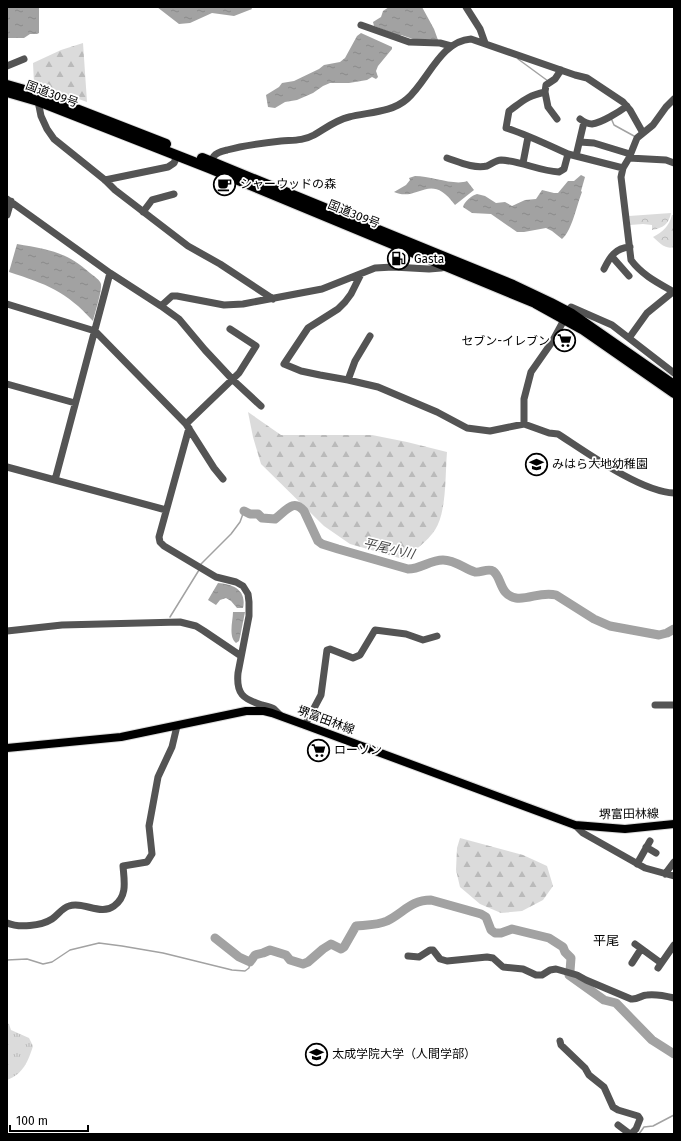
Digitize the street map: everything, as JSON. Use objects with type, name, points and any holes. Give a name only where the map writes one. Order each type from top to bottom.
[{"type":"highway","name":"国道309号","points":[[7,85],[36,93],[589,325],[674,385]]},
{"type":"highway","name":"国道309号","points":[[7,92],[38,101],[177,156],[210,165],[513,285],[551,303],[582,329],[674,393]]},
{"type":"main road","name":"堺富田林線","points":[[7,748],[121,737],[246,711],[264,711],[305,724],[575,825],[624,828],[674,824]]},
{"type":"street","points":[[466,7],[480,29],[485,43]]},
{"type":"street","points":[[361,25],[409,42],[440,43],[451,46]]},
{"type":"street","points":[[210,165],[214,156],[219,152],[242,146],[270,142],[304,140],[335,122],[349,117],[392,108],[407,99],[451,46],[465,39],[485,43],[587,78],[624,102],[643,133]]},
{"type":"street","points":[[7,66],[24,59]]},
{"type":"street","points":[[557,119],[548,107],[545,92],[546,85],[555,79],[561,70]]},
{"type":"street","points":[[545,92],[533,94],[521,101],[509,111],[506,128],[572,155],[623,168]]},
{"type":"street","points":[[629,338],[647,313],[674,292],[644,274],[631,260],[621,177],[623,168],[630,156],[637,138],[653,125],[674,99]]},
{"type":"street","points":[[38,101],[41,116],[46,129],[54,139],[105,180],[115,190],[188,246],[220,264],[272,299]]},
{"type":"street","points":[[447,158],[474,166],[486,166],[499,160],[523,163],[554,172],[559,172],[564,169],[580,142],[582,121],[591,124],[595,123],[610,117],[627,106]]},
{"type":"street","points":[[523,163],[528,137]]},
{"type":"street","points":[[580,142],[594,143],[630,156],[666,160],[674,163]]},
{"type":"street","points":[[105,180],[168,167],[174,164],[177,156]]},
{"type":"street","points":[[143,212],[152,200],[174,194]]},
{"type":"street","points":[[7,215],[9,200],[110,273],[179,319],[233,380],[261,406]]},
{"type":"street","points":[[604,269],[610,257],[617,251],[630,247]]},
{"type":"street","points":[[614,259],[627,274],[633,263]]},
{"type":"street","points":[[161,306],[172,296],[177,296],[224,306],[322,290],[375,268],[393,267],[429,269],[446,266]]},
{"type":"street","points":[[55,480],[110,273]]},
{"type":"street","points":[[361,274],[351,294],[345,302],[338,310],[308,328],[284,364],[301,371],[378,387],[436,412],[467,428],[490,431],[524,424],[549,433],[558,434],[638,483],[665,492],[674,492]]},
{"type":"street","points":[[7,304],[95,331],[188,426],[214,468],[223,478]]},
{"type":"street","points":[[524,424],[524,399],[531,372],[552,342],[565,315],[571,307],[612,326],[674,373]]},
{"type":"street","points":[[230,329],[256,346],[239,374],[188,426],[159,537],[160,542],[164,546],[216,577],[236,582],[243,586],[248,594],[249,616],[237,682],[238,690],[242,695],[256,703],[273,709],[281,716]]},
{"type":"street","points":[[348,380],[355,361],[370,336]]},
{"type":"street","points":[[7,384],[76,403]]},
{"type":"street","points":[[7,467],[166,510]]},
{"type":"street","points":[[7,631],[62,625],[180,622],[196,626],[204,630],[241,656]]},
{"type":"street","points":[[305,724],[321,695],[327,650],[330,649],[353,658],[356,657],[360,655],[375,630],[406,634],[423,640],[437,636]]},
{"type":"street","points":[[655,705],[674,705]]},
{"type":"street","points":[[7,923],[13,926],[44,922],[51,920],[67,906],[73,905],[100,910],[115,906],[122,896],[125,888],[123,866],[147,862],[152,854],[149,826],[158,777],[172,747],[177,726]]},
{"type":"street","points":[[575,825],[583,833],[637,864],[674,876]]},
{"type":"street","points":[[637,864],[648,844],[656,853]]},
{"type":"street","points":[[665,874],[674,862]]},
{"type":"street","points":[[635,944],[659,965],[674,945]]},
{"type":"street","points":[[632,963],[642,949]]},
{"type":"street","points":[[408,956],[419,958],[430,950],[433,950],[440,959],[447,961],[487,957],[493,958],[503,968],[523,969],[536,976],[556,969],[577,974],[586,980],[631,999],[636,1000],[643,995],[649,994],[674,998]]},
{"type":"street","points":[[560,1041],[561,1045],[581,1063],[589,1075],[604,1087],[614,1107],[618,1110],[638,1116],[640,1119],[636,1129],[629,1133],[618,1125]]},
{"type":"green space","points":[[83,43],[87,102],[34,83],[33,63],[61,50]]},
{"type":"green space","points":[[671,213],[667,223],[656,229],[652,230],[652,225],[630,225],[629,216]]},
{"type":"green space","points":[[672,215],[674,215],[674,247],[671,248],[662,245],[653,237],[665,228]]},
{"type":"green space","points":[[248,412],[281,435],[372,435],[447,452],[444,503],[439,522],[435,530],[424,542],[403,559],[350,544],[324,526],[261,464],[253,437]]},
{"type":"green space","points":[[460,838],[523,855],[547,866],[553,886],[543,900],[522,911],[501,913],[480,904],[460,887],[456,870],[457,848]]},
{"type":"green space","points":[[7,1023],[9,1024],[11,1030],[29,1038],[33,1046],[21,1071],[7,1080]]},
{"type":"water","points":[[7,7],[39,7],[39,33],[30,34],[24,38],[7,38]]},
{"type":"water","points":[[157,7],[251,7],[252,9],[234,16],[212,13],[190,23],[179,24]]},
{"type":"water","points":[[389,7],[422,7],[438,40],[413,39],[400,36],[374,26],[373,22],[381,17],[383,11]]},
{"type":"water","points":[[361,33],[392,47],[378,66],[376,71],[378,77],[376,79],[372,77],[367,80],[349,83],[330,83],[297,100],[285,102],[275,108],[268,107],[266,95],[279,87],[282,83],[294,81],[324,65],[340,62],[345,58],[357,36]]},
{"type":"water","points":[[581,175],[585,177],[582,192],[569,230],[562,239],[546,228],[517,232],[491,214],[472,213],[463,207],[468,199],[477,194],[485,196],[496,203],[505,202],[512,206],[525,200],[536,199],[542,190],[558,193],[568,181],[574,181]]},
{"type":"water","points":[[415,176],[449,182],[467,181],[474,190],[455,205],[446,195],[431,188],[410,194],[394,192],[406,185],[410,180],[409,178]]},
{"type":"water","points":[[17,244],[56,252],[65,256],[73,260],[98,280],[101,287],[93,321],[74,302],[64,295],[34,280],[9,272]]},
{"type":"water","points":[[218,583],[229,585],[241,592],[244,602],[243,608],[237,608],[226,598],[220,600],[216,605],[208,600]]},
{"type":"water","points":[[233,612],[245,612],[239,641],[236,643],[232,636]]},
{"type":"waterway","points":[[518,59],[548,81]]},
{"type":"waterway","points":[[611,118],[614,125],[634,136]]},
{"type":"waterway","name":"平尾小川","points":[[244,511],[250,514],[258,514],[262,518],[275,519],[290,507],[300,507],[304,511],[318,541],[322,544],[408,569],[417,568],[438,560],[448,560],[475,572],[491,570],[498,577],[506,593],[516,598],[551,594],[556,595],[594,619],[610,626],[659,635],[674,629]]},
{"type":"waterway","points":[[201,564],[231,534],[240,522],[244,511]]},
{"type":"waterway","points":[[170,617],[199,570]]},
{"type":"waterway","points":[[215,938],[239,957],[250,962],[255,955],[270,950],[286,955],[290,960],[303,964],[308,962],[331,944],[341,949],[344,947],[356,926],[376,924],[387,921],[418,902],[431,900],[481,914],[486,917],[491,930],[495,933],[501,933],[512,929],[549,938],[563,947],[565,952],[571,958],[570,971]]},
{"type":"waterway","points":[[7,960],[27,959],[43,964],[52,962],[70,950],[99,943],[163,953],[232,970],[245,971],[249,968],[250,962]]},
{"type":"waterway","points":[[569,975],[604,1000],[616,1003],[652,1040],[674,1054]]},
{"type":"waterway","points":[[639,1134],[644,1127],[653,1126],[674,1115]]},
{"type":"place","name":"シャーウッドの森","points":[[225,184]]},
{"type":"place","name":"Gasta","points":[[399,259]]},
{"type":"place","name":"セブン-イレブン","points":[[565,341]]},
{"type":"place","name":"みはら大地幼稚園","points":[[536,464]]},
{"type":"place","name":"ローソン","points":[[319,750]]},
{"type":"place","name":"太成学院大学（人間学部）","points":[[317,1054]]},
{"type":"district","name":"平尾","points":[[606,940]]}]
